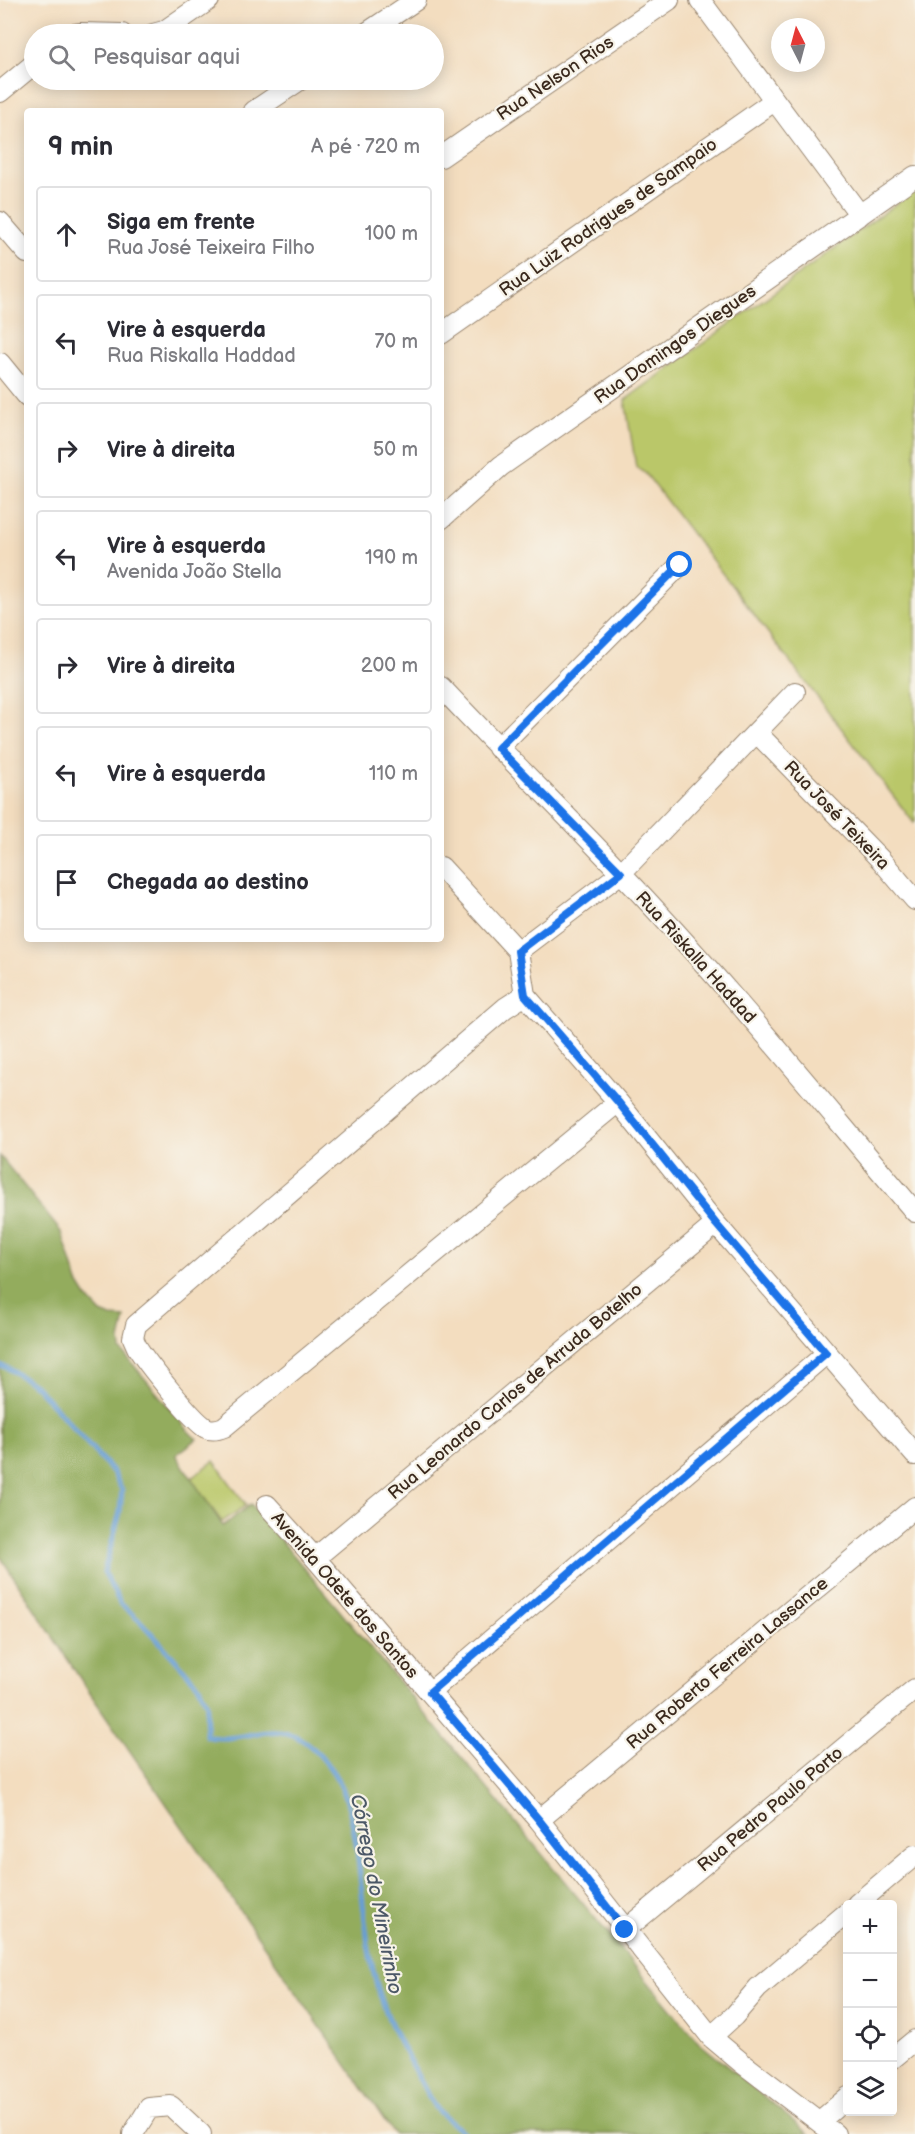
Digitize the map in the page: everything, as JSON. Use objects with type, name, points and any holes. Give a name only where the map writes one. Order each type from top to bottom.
[{"type":"street","points":[[174,24],[209,0]]},
{"type":"street","points":[[380,24],[416,0]]},
{"type":"street","name":"Rua Nelson Rios","points":[[444,154],[669,0]]},
{"type":"street","points":[[700,0],[861,214]]},
{"type":"street","points":[[0,92],[24,72]]},
{"type":"street","points":[[258,108],[285,90]]},
{"type":"street","name":"Rua Luiz Rodrigues de Sampaio","points":[[444,332],[774,101]]},
{"type":"street","name":"Rua Domingos Diegues","points":[[444,516],[501,466],[915,176]]},
{"type":"street","points":[[0,222],[24,250]]},
{"type":"street","points":[[0,363],[24,392]]},
{"type":"street","points":[[498,748],[680,565]]},
{"type":"street","name":"Rua Riskalla Haddad","points":[[444,690],[621,873],[739,1005],[915,1212]]},
{"type":"street","points":[[518,951],[621,873],[795,692]]},
{"type":"street","name":"Rua José Teixeira","points":[[757,732],[881,860],[915,900]]},
{"type":"street","points":[[444,870],[518,951],[525,995],[618,1102],[716,1224],[915,1455]]},
{"type":"street","points":[[525,995],[505,1008],[136,1325],[133,1338],[137,1347],[190,1414],[205,1428],[215,1430],[224,1427],[618,1102]]},
{"type":"street","name":"Rua Leonardo Carlos de Arruda Botelho","points":[[315,1558],[716,1224]]},
{"type":"street","points":[[430,1692],[826,1353]]},
{"type":"street","name":"Avenida Odete dos Santos","points":[[267,1505],[539,1820],[711,2037],[835,2134]]},
{"type":"street","name":"Rua Roberto Ferreira Lassance","points":[[539,1820],[915,1507]]},
{"type":"street","name":"Rua Pedro Paulo Porto","points":[[625,1930],[915,1689]]},
{"type":"street","points":[[862,1900],[915,1855]]},
{"type":"street","points":[[711,2037],[734,2016],[758,1988],[843,1916]]},
{"type":"street","points":[[897,2055],[915,2040]]},
{"type":"street","points":[[820,2121],[843,2101]]},
{"type":"street","points":[[133,2134],[149,2108],[171,2106],[201,2134]]},
{"type":"green space","points":[[915,190],[914,823],[646,474],[636,467],[625,400]]},
{"type":"green space","points":[[0,1156],[62,1233],[78,1283],[88,1299],[101,1313],[111,1317],[125,1318],[120,1340],[121,1350],[197,1439],[176,1455],[223,1526],[251,1504],[698,2042],[809,2134],[394,2134],[85,1686],[0,1556]]},
{"type":"green space","points":[[214,1461],[246,1505],[222,1522],[190,1479]]},
{"type":"waterway","name":"Córrego do Mineirinho","points":[[0,1366],[6,1367],[36,1386],[113,1472],[122,1490],[120,1512],[104,1572],[120,1603],[142,1623],[199,1686],[207,1704],[206,1736],[229,1738],[265,1732],[288,1733],[314,1749],[333,1773],[343,1790],[352,1822],[368,1944],[383,2004],[433,2104],[465,2134]]},
{"type":"route","points":[[625,1930],[539,1820],[430,1692],[826,1353],[716,1224],[618,1102],[525,995],[518,951],[621,873],[498,748],[680,565]]}]
